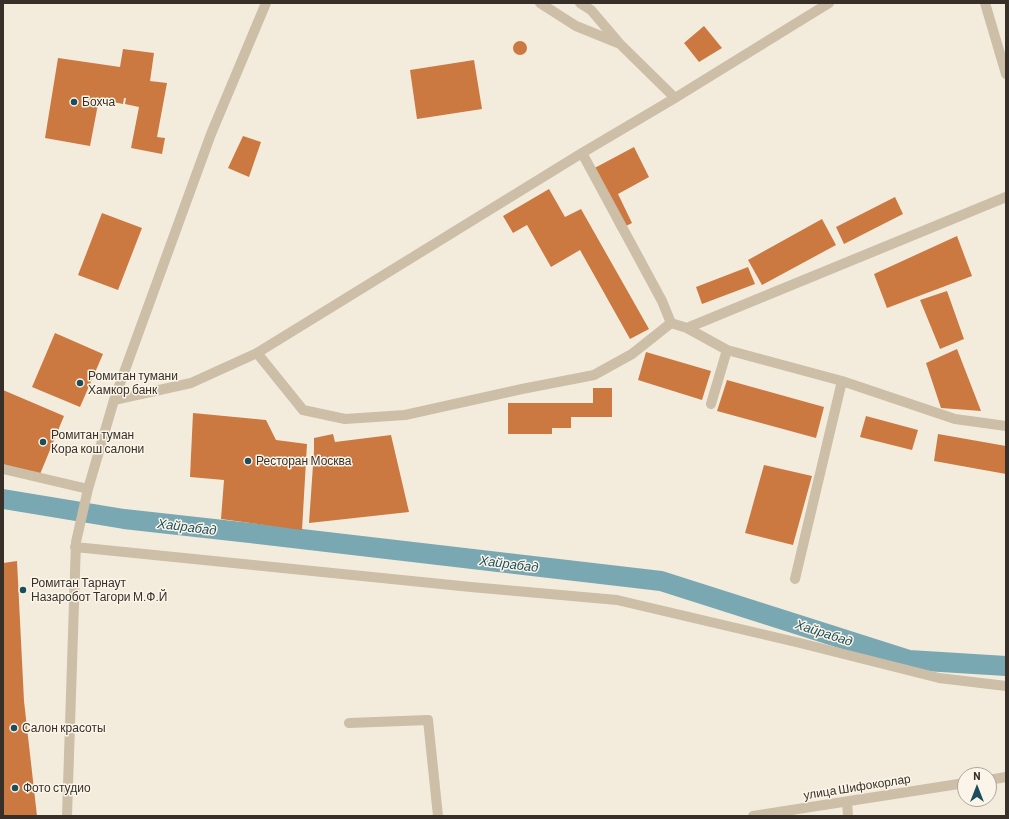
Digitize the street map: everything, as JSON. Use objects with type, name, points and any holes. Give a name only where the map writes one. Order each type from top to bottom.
[{"type":"street","points":[[67,816],[76,545],[87,493],[114,400],[210,134],[266,3]]},
{"type":"street","points":[[540,3],[576,26],[620,44]]},
{"type":"street","points":[[580,3],[591,10],[620,44],[675,98]]},
{"type":"street","points":[[114,400],[191,383],[257,353],[829,3]]},
{"type":"street","points":[[985,3],[1006,74]]},
{"type":"street","points":[[582,153],[662,301],[670,323]]},
{"type":"street","points":[[687,328],[1006,197]]},
{"type":"street","points":[[257,353],[303,410],[345,419],[406,415],[594,375],[632,354],[670,323]]},
{"type":"street","points":[[670,323],[687,328],[727,350],[842,382],[955,419],[1006,426]]},
{"type":"street","points":[[712,404],[727,350]]},
{"type":"street","points":[[795,579],[842,382]]},
{"type":"street","points":[[3,469],[87,493]]},
{"type":"street","points":[[76,545],[471,587],[617,600],[800,643],[939,678],[1006,686]]},
{"type":"street","points":[[349,723],[428,720],[438,816]]},
{"type":"street","name":"улица Шифокорлар","points":[[752,816],[957,785]]},
{"type":"street","points":[[847,802],[848,816]]},
{"type":"building","points":[[704,26],[722,48],[699,62],[684,43]]},
{"type":"building","points":[[517,41],[523,41],[527,45],[527,51],[523,55],[517,55],[513,51],[513,45]]},
{"type":"building","name":"Бохча","points":[[123,49],[154,53],[150,81],[167,83],[157,137],[165,138],[162,154],[131,148],[139,107],[125,104],[126,98],[124,98],[123,104],[99,99],[90,146],[45,138],[58,58],[120,67]]},
{"type":"building","points":[[474,60],[482,109],[417,119],[410,70]]},
{"type":"building","points":[[243,136],[261,142],[249,177],[228,168]]},
{"type":"building","points":[[634,147],[649,177],[618,194],[632,223],[618,230],[589,171]]},
{"type":"building","points":[[549,189],[565,217],[581,209],[649,329],[630,339],[580,250],[551,267],[527,225],[513,233],[503,216]]},
{"type":"building","points":[[895,197],[903,214],[844,244],[836,227]]},
{"type":"building","points":[[102,213],[142,228],[118,290],[78,275]]},
{"type":"building","points":[[822,219],[836,245],[762,285],[748,260]]},
{"type":"building","points":[[957,236],[972,276],[887,308],[874,274]]},
{"type":"building","points":[[748,267],[755,284],[702,304],[696,287]]},
{"type":"building","points":[[947,291],[964,339],[940,349],[920,300]]},
{"type":"building","points":[[55,333],[103,354],[80,407],[32,387]]},
{"type":"building","points":[[957,349],[981,411],[941,408],[926,363]]},
{"type":"building","points":[[646,352],[711,371],[702,400],[638,380]]},
{"type":"building","points":[[727,380],[824,407],[816,438],[717,411]]},
{"type":"building","points":[[593,388],[612,388],[612,417],[571,417],[571,428],[552,428],[552,434],[508,434],[508,403],[593,403]]},
{"type":"building","points":[[3,390],[64,416],[38,479],[3,464]]},
{"type":"building","name":"Ресторан Москва","points":[[193,413],[266,420],[276,440],[307,444],[302,530],[221,519],[224,480],[190,477]]},
{"type":"building","points":[[866,416],[918,430],[912,450],[860,437]]},
{"type":"building","points":[[333,434],[335,442],[391,435],[409,512],[309,523],[314,438]]},
{"type":"building","points":[[938,434],[1006,446],[1006,474],[934,461]]},
{"type":"building","points":[[764,465],[812,476],[793,545],[745,533]]},
{"type":"building","points":[[17,561],[24,701],[37,816],[3,816],[3,563]]},
{"type":"waterway","name":"Хайрабад","points":[[3,499],[124,519],[661,581],[909,660],[1006,666]]},
{"type":"place","name":"Бохча","points":[[74,102]]},
{"type":"place","name":"Ромитан тумани Хамкор банк","points":[[80,383]]},
{"type":"place","name":"Ромитан туман Кора кош салони","points":[[43,442]]},
{"type":"place","name":"Ресторан Москва","points":[[248,461]]},
{"type":"place","name":"Ромитан Тарнаут Назаробот Тагори М.Ф.Й","points":[[23,590]]},
{"type":"place","name":"Салон красоты","points":[[14,728]]},
{"type":"place","name":"Фото студио","points":[[15,788]]}]
